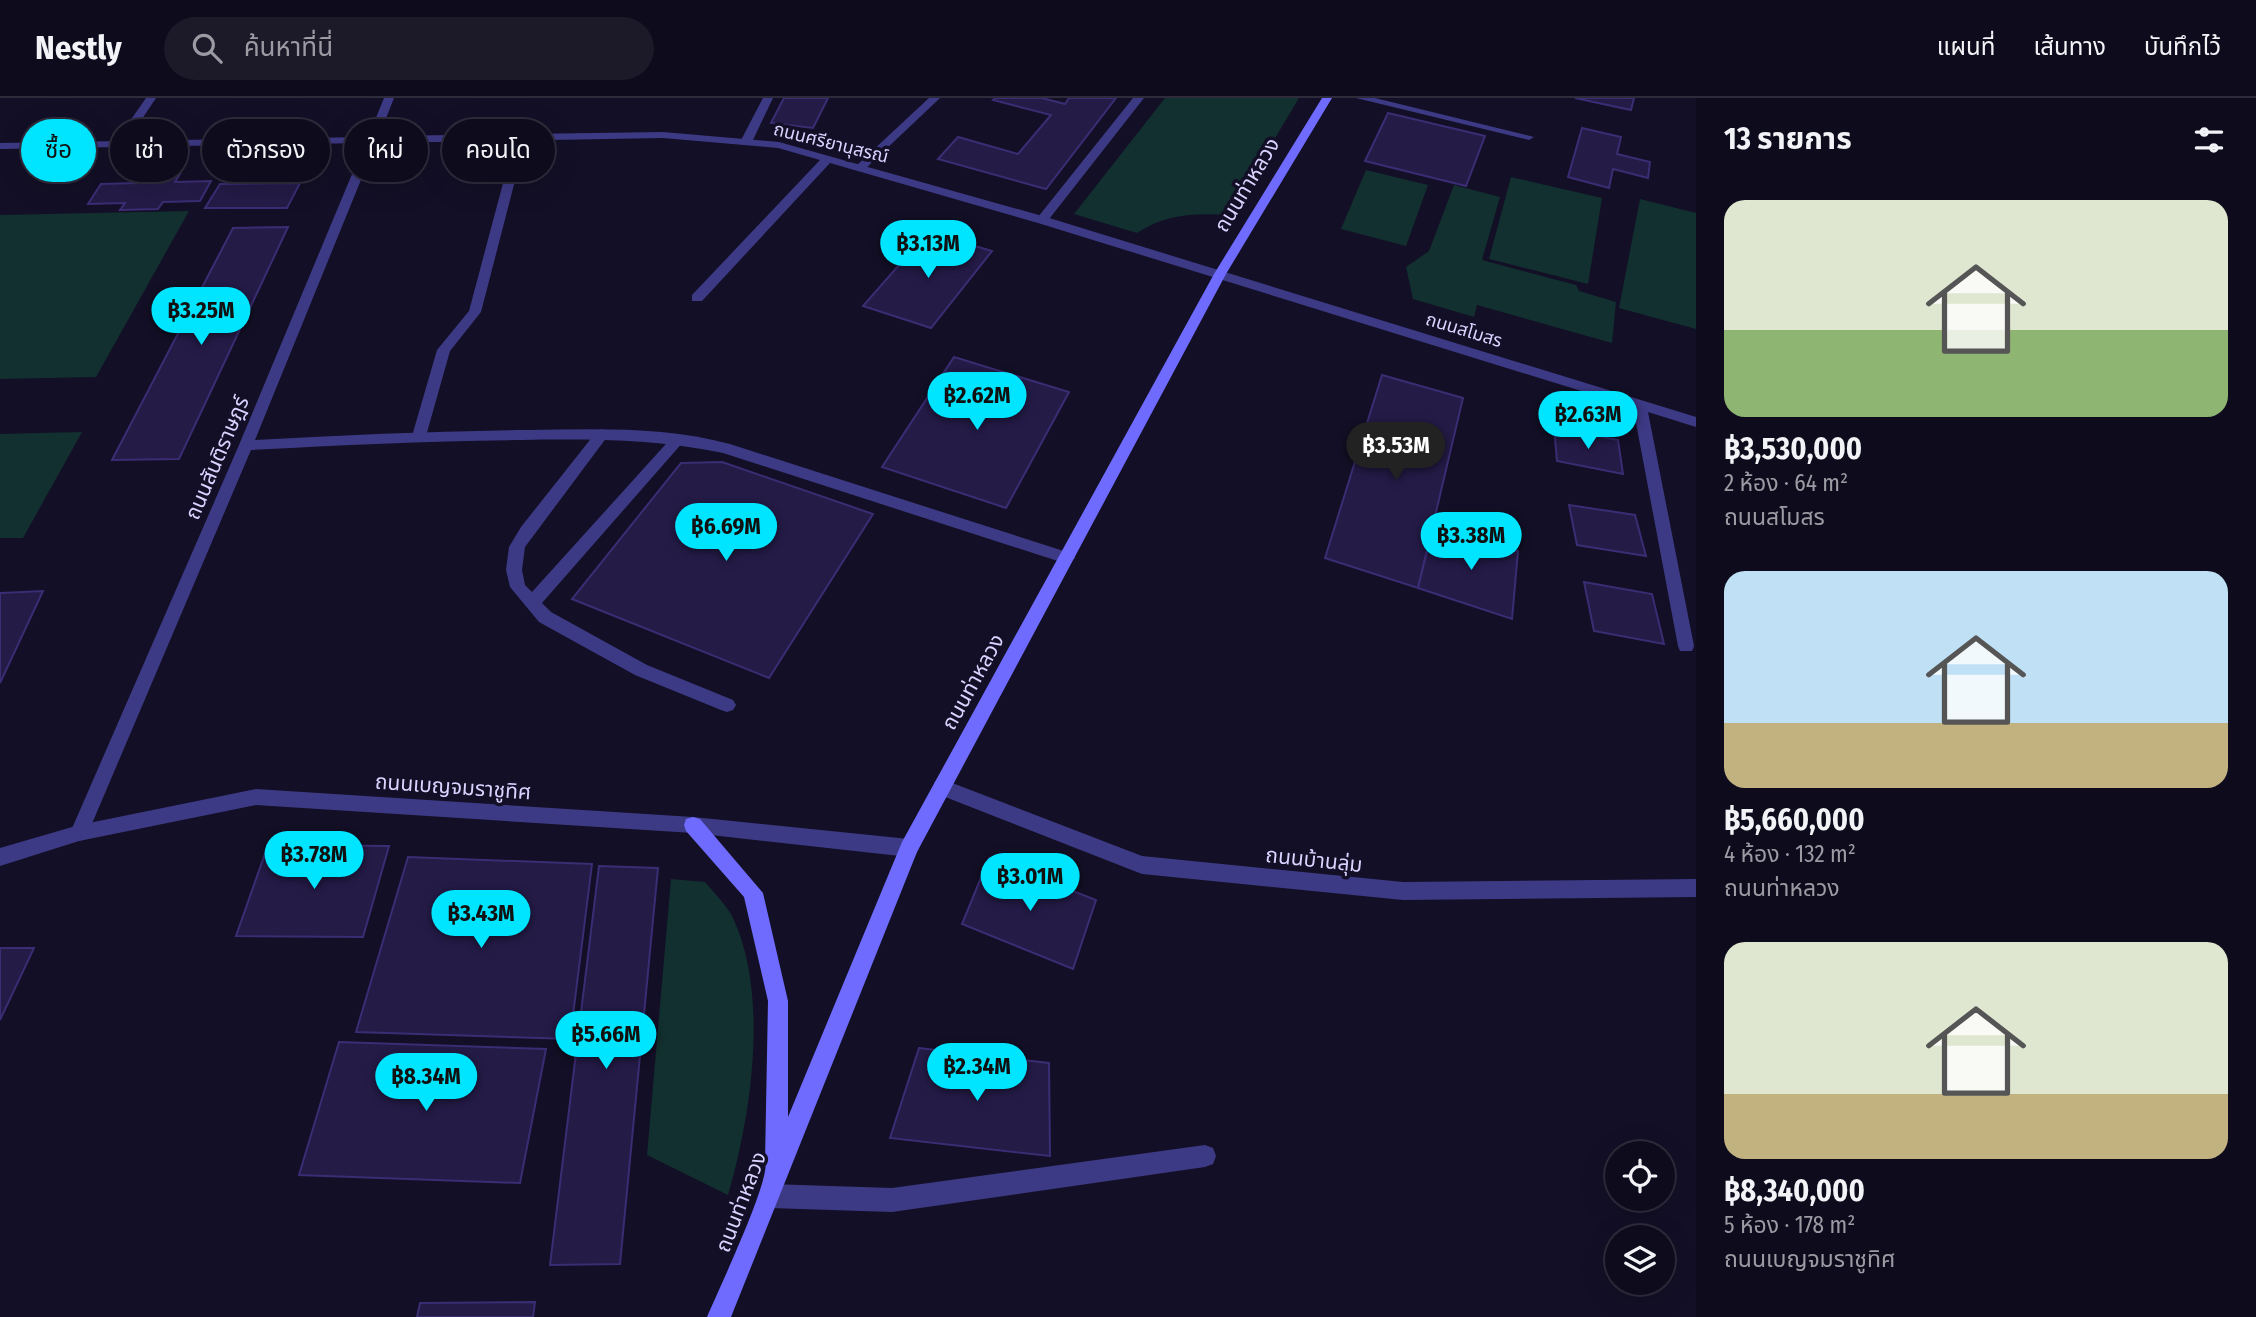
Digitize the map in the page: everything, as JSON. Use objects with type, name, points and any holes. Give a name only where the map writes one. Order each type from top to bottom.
[{"type":"main road","name":"ถนนท่าหลวง","points":[[719,1317],[909,848],[1220,274],[1327,98]]},
{"type":"main road","points":[[693,825],[753,893],[778,1001],[776,1172]]},
{"type":"street","points":[[137,119],[151,98]]},
{"type":"street","name":"ถนนสันติราษฎร์","points":[[380,119],[388,98]]},
{"type":"street","points":[[747,142],[768,98]]},
{"type":"street","points":[[860,168],[935,98]]},
{"type":"street","points":[[1042,220],[1139,98]]},
{"type":"street","points":[[1361,98],[1529,137]]},
{"type":"street","name":"ถนนศรียานุสรณ์","points":[[555,137],[663,135],[779,145],[1220,274]]},
{"type":"street","name":"ถนนศรียานุสรณ์","points":[[188,143],[344,140]]},
{"type":"street","name":"ถนนศรียานุสรณ์","points":[[0,146],[110,144]]},
{"type":"street","points":[[698,298],[828,159]]},
{"type":"street","name":"ถนนสันติราษฎร์","points":[[79,833],[246,445],[355,182]]},
{"type":"street","points":[[419,436],[444,350],[475,312],[509,182]]},
{"type":"street","name":"ถนนสโมสร","points":[[1220,274],[1696,422]]},
{"type":"street","points":[[1639,404],[1686,646]]},
{"type":"street","points":[[602,434],[526,531],[517,547],[514,570],[518,586],[545,617],[641,670],[727,705]]},
{"type":"street","points":[[246,445],[419,436],[602,434],[679,438],[725,447],[1067,558]]},
{"type":"street","points":[[532,603],[679,438]]},
{"type":"street","name":"ถนนบ้านลุ่ม","points":[[942,787],[1142,865],[1403,891],[1696,888]]},
{"type":"street","name":"ถนนเบญจมราชูทิศ","points":[[0,857],[79,833],[256,797],[693,825],[909,848]]},
{"type":"street","points":[[770,1196],[892,1200],[1205,1156]]},
{"type":"green space","points":[[1165,98],[1299,98],[1229,215],[1205,214],[1170,218],[1137,233],[1074,214]]},
{"type":"green space","points":[[1366,170],[1428,185],[1406,246],[1341,229]]},
{"type":"green space","points":[[1511,177],[1602,198],[1588,284],[1489,259]]},
{"type":"green space","points":[[1454,185],[1500,197],[1482,260],[1576,285],[1579,291],[1616,302],[1612,343],[1477,305],[1474,317],[1413,299],[1406,267],[1429,251]]},
{"type":"green space","points":[[1640,199],[1696,213],[1696,329],[1619,308]]},
{"type":"green space","points":[[189,211],[96,377],[0,379],[0,215]]},
{"type":"green space","points":[[82,432],[23,538],[0,538],[0,434]]},
{"type":"green space","points":[[671,879],[705,882],[734,920],[745,951],[754,1020],[753,1057],[744,1130],[728,1195],[647,1155]]},
{"type":"building","points":[[784,98],[828,98],[813,128],[771,123]]},
{"type":"building","points":[[1042,98],[1065,104],[1069,98],[1116,98],[1046,189],[938,159],[958,137],[1018,154],[1051,115],[993,100]]},
{"type":"building","points":[[1575,98],[1634,98],[1631,110]]},
{"type":"building","points":[[1388,113],[1485,136],[1466,186],[1365,161]]},
{"type":"building","points":[[1582,128],[1621,137],[1617,154],[1650,162],[1648,178],[1613,169],[1609,188],[1568,177]]},
{"type":"building","points":[[210,182],[200,201],[163,202],[158,209],[120,210],[125,203],[88,204],[101,184]]},
{"type":"building","points":[[300,183],[287,208],[205,208],[220,184]]},
{"type":"building","points":[[288,227],[179,459],[112,460],[233,228]]},
{"type":"building","points":[[928,232],[992,251],[931,328],[863,306]]},
{"type":"building","points":[[954,357],[1069,392],[1006,508],[882,467]]},
{"type":"building","points":[[1382,375],[1463,398],[1418,588],[1325,558]]},
{"type":"building","points":[[1554,427],[1618,440],[1623,474],[1557,461]]},
{"type":"building","points":[[722,462],[873,514],[769,678],[572,599],[681,463]]},
{"type":"building","points":[[1569,505],[1635,515],[1646,556],[1577,545]]},
{"type":"building","points":[[1433,527],[1518,551],[1512,619],[1418,588]]},
{"type":"building","points":[[1584,582],[1652,594],[1664,644],[1594,631]]},
{"type":"building","points":[[43,591],[0,683],[0,593]]},
{"type":"building","points":[[268,845],[389,846],[363,937],[236,936]]},
{"type":"building","points":[[408,857],[592,864],[570,1039],[356,1032]]},
{"type":"building","points":[[989,858],[1096,900],[1073,969],[962,924]]},
{"type":"building","points":[[599,866],[658,868],[620,1264],[550,1265]]},
{"type":"building","points":[[0,948],[34,948],[0,1020]]},
{"type":"building","points":[[339,1042],[546,1049],[520,1183],[299,1175]]},
{"type":"building","points":[[919,1048],[1049,1063],[1050,1156],[890,1138]]},
{"type":"building","points":[[535,1302],[533,1317],[417,1317],[420,1303]]}]
